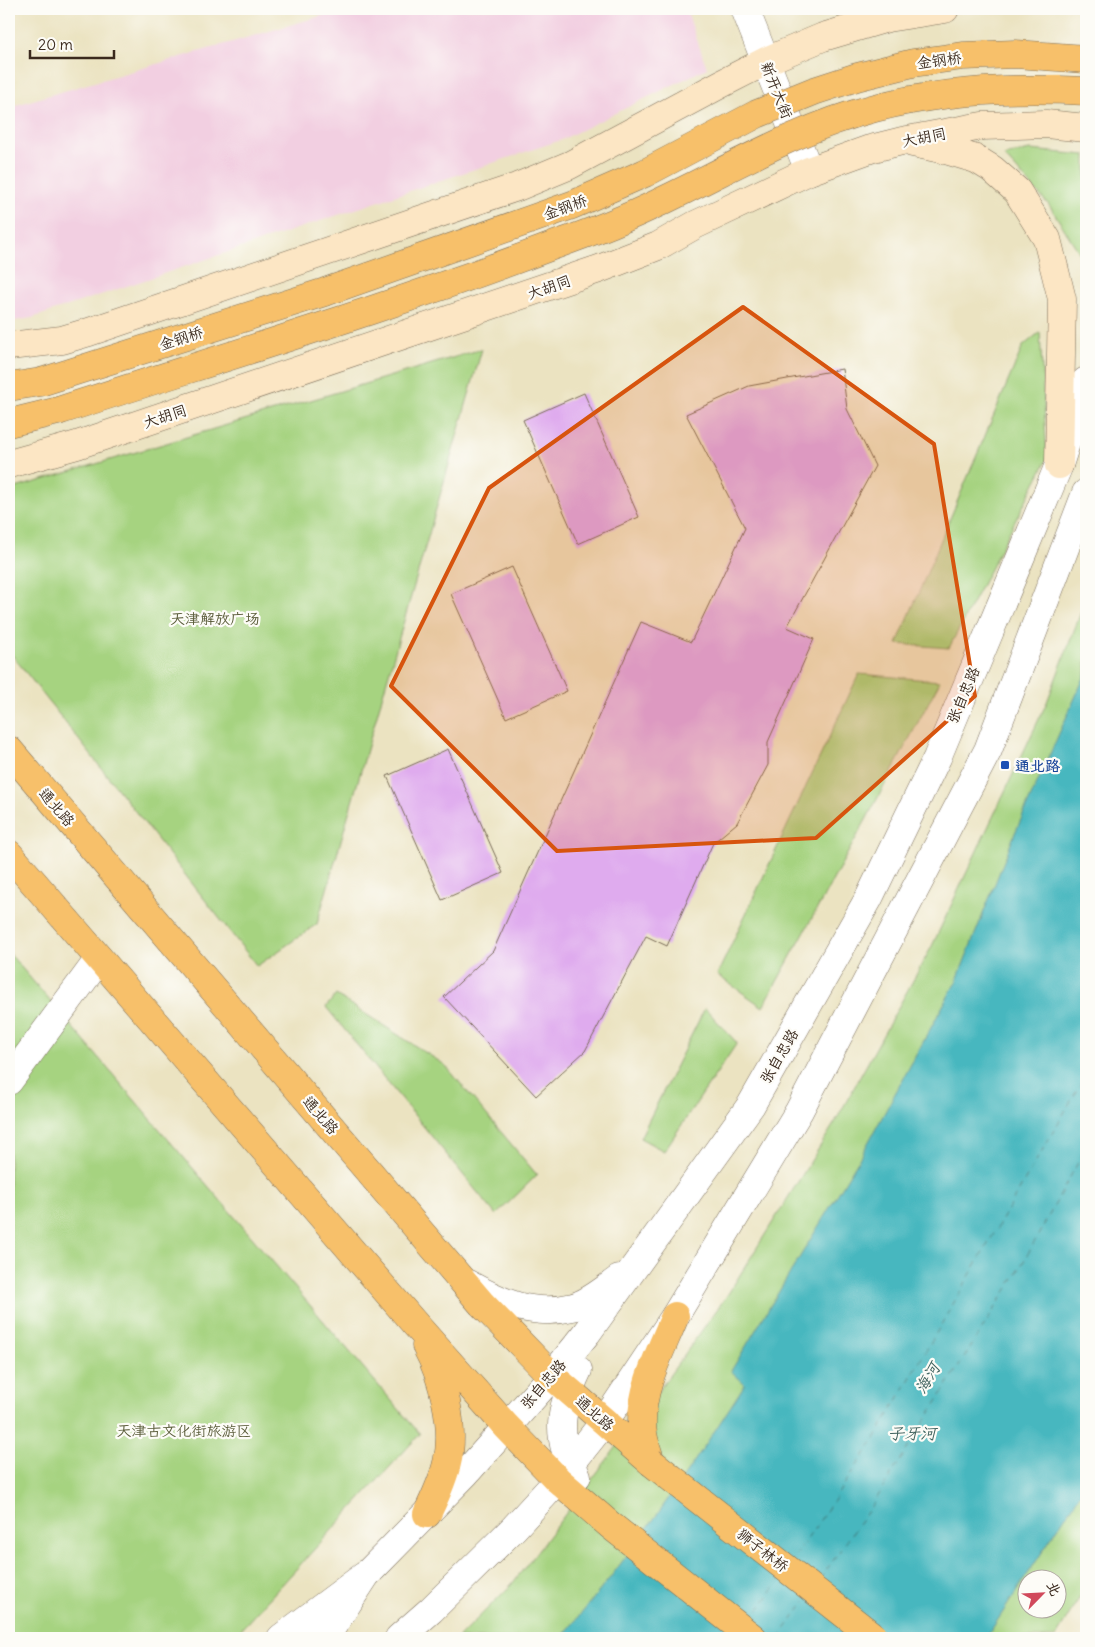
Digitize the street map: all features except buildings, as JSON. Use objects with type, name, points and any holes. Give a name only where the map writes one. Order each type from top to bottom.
[{"type":"main road","points":[[9,346],[62,340],[89,332],[517,187],[570,165],[766,61],[823,36],[878,20],[945,9]]},
{"type":"main road","name":"金钢桥","points":[[9,387],[41,382],[325,292],[572,206],[645,173],[757,114],[814,91],[857,77],[913,63],[963,56],[1015,54],[1086,59]]},
{"type":"main road","name":"金钢桥","points":[[9,422],[58,411],[487,271],[606,226],[655,205],[755,154],[830,123],[873,109],[919,98],[967,92],[1006,90],[1086,91]]},
{"type":"main road","name":"大胡同","points":[[9,464],[77,445],[599,269],[658,246],[703,221],[809,171],[843,158],[902,140],[982,126],[1046,124],[1086,128]]},
{"type":"main road","points":[[902,140],[976,159],[992,169],[1017,191],[1047,239],[1062,298],[1059,465]]},
{"type":"main road","name":"通北路","points":[[9,750],[482,1304],[560,1383],[651,1462]]},
{"type":"main road","points":[[9,854],[506,1426],[564,1472],[610,1525],[753,1638]]},
{"type":"main road","points":[[651,1462],[642,1426],[643,1406],[651,1373],[675,1316]]},
{"type":"main road","points":[[416,1324],[430,1353],[439,1378],[447,1407],[450,1436],[448,1461],[439,1488],[427,1514]]},
{"type":"main road","name":"狮子林桥","points":[[651,1462],[875,1638]]},
{"type":"street","name":"新开大街","points":[[745,9],[809,171]]},
{"type":"street","name":"张自忠路","points":[[634,1268],[751,1105],[869,898],[937,758],[1059,465],[1086,381]]},
{"type":"street","points":[[399,1638],[431,1610],[514,1528],[564,1472],[605,1421],[675,1316],[799,1111],[988,750],[1086,493]]},
{"type":"street","points":[[9,1080],[100,959]]},
{"type":"street","points":[[464,1282],[499,1301],[522,1308],[548,1310],[573,1307],[593,1297],[634,1268]]},
{"type":"street","points":[[564,1472],[560,1383],[585,1357],[634,1268]]},
{"type":"street","name":"张自忠路","points":[[323,1638],[366,1575],[465,1474],[506,1426],[560,1383]]},
{"type":"street","points":[[281,1638],[366,1575]]},
{"type":"highlighted area","points":[[743,307],[934,444],[975,696],[816,838],[557,851],[391,686],[489,488]]},
{"type":"shaded area","points":[[345,9],[686,9],[707,68],[561,140],[32,318],[9,322],[9,107]]},
{"type":"green space","points":[[1030,150],[1086,155],[1086,263],[1049,205],[1004,156]]},
{"type":"green space","points":[[1040,332],[1047,460],[949,648],[897,644],[1023,346]]},
{"type":"green space","name":"天津解放广场","points":[[482,349],[317,924],[257,966],[9,651],[9,490]]},
{"type":"green space","name":"子牙河","points":[[1086,599],[1086,1587],[1068,1617],[1068,1570],[1018,1570],[1018,1620],[1066,1620],[1055,1638],[458,1638],[512,1584],[641,1415],[728,1294],[834,1124],[932,946],[1047,702]]},
{"type":"green space","points":[[859,674],[940,681],[763,1007],[717,975]]},
{"type":"green space","name":"天津古文化街旅游区","points":[[9,953],[420,1434],[233,1638],[9,1638]]},
{"type":"green space","points":[[336,995],[445,1065],[537,1175],[496,1215],[326,1007]]},
{"type":"green space","points":[[705,1008],[737,1043],[664,1151],[640,1138]]},
{"type":"water","name":"子牙河","points":[[1086,673],[1086,1485],[1030,1570],[1018,1570],[1018,1589],[986,1638],[561,1638],[611,1577],[658,1514],[745,1384],[731,1371],[862,1154],[957,980],[1015,833]]},
{"type":"ferry route","points":[[795,1557],[873,1442],[1086,1075]]},
{"type":"ferry route","points":[[820,1579],[873,1504],[1019,1270],[1086,1148]]},
{"type":"ferry route","points":[[752,1619],[780,1579]]},
{"type":"ferry route","points":[[779,1638],[805,1601]]},
{"type":"place","name":"通北路","points":[[1005,765]]},
{"type":"water label","name":"海河","points":[[927,1378]]}]
